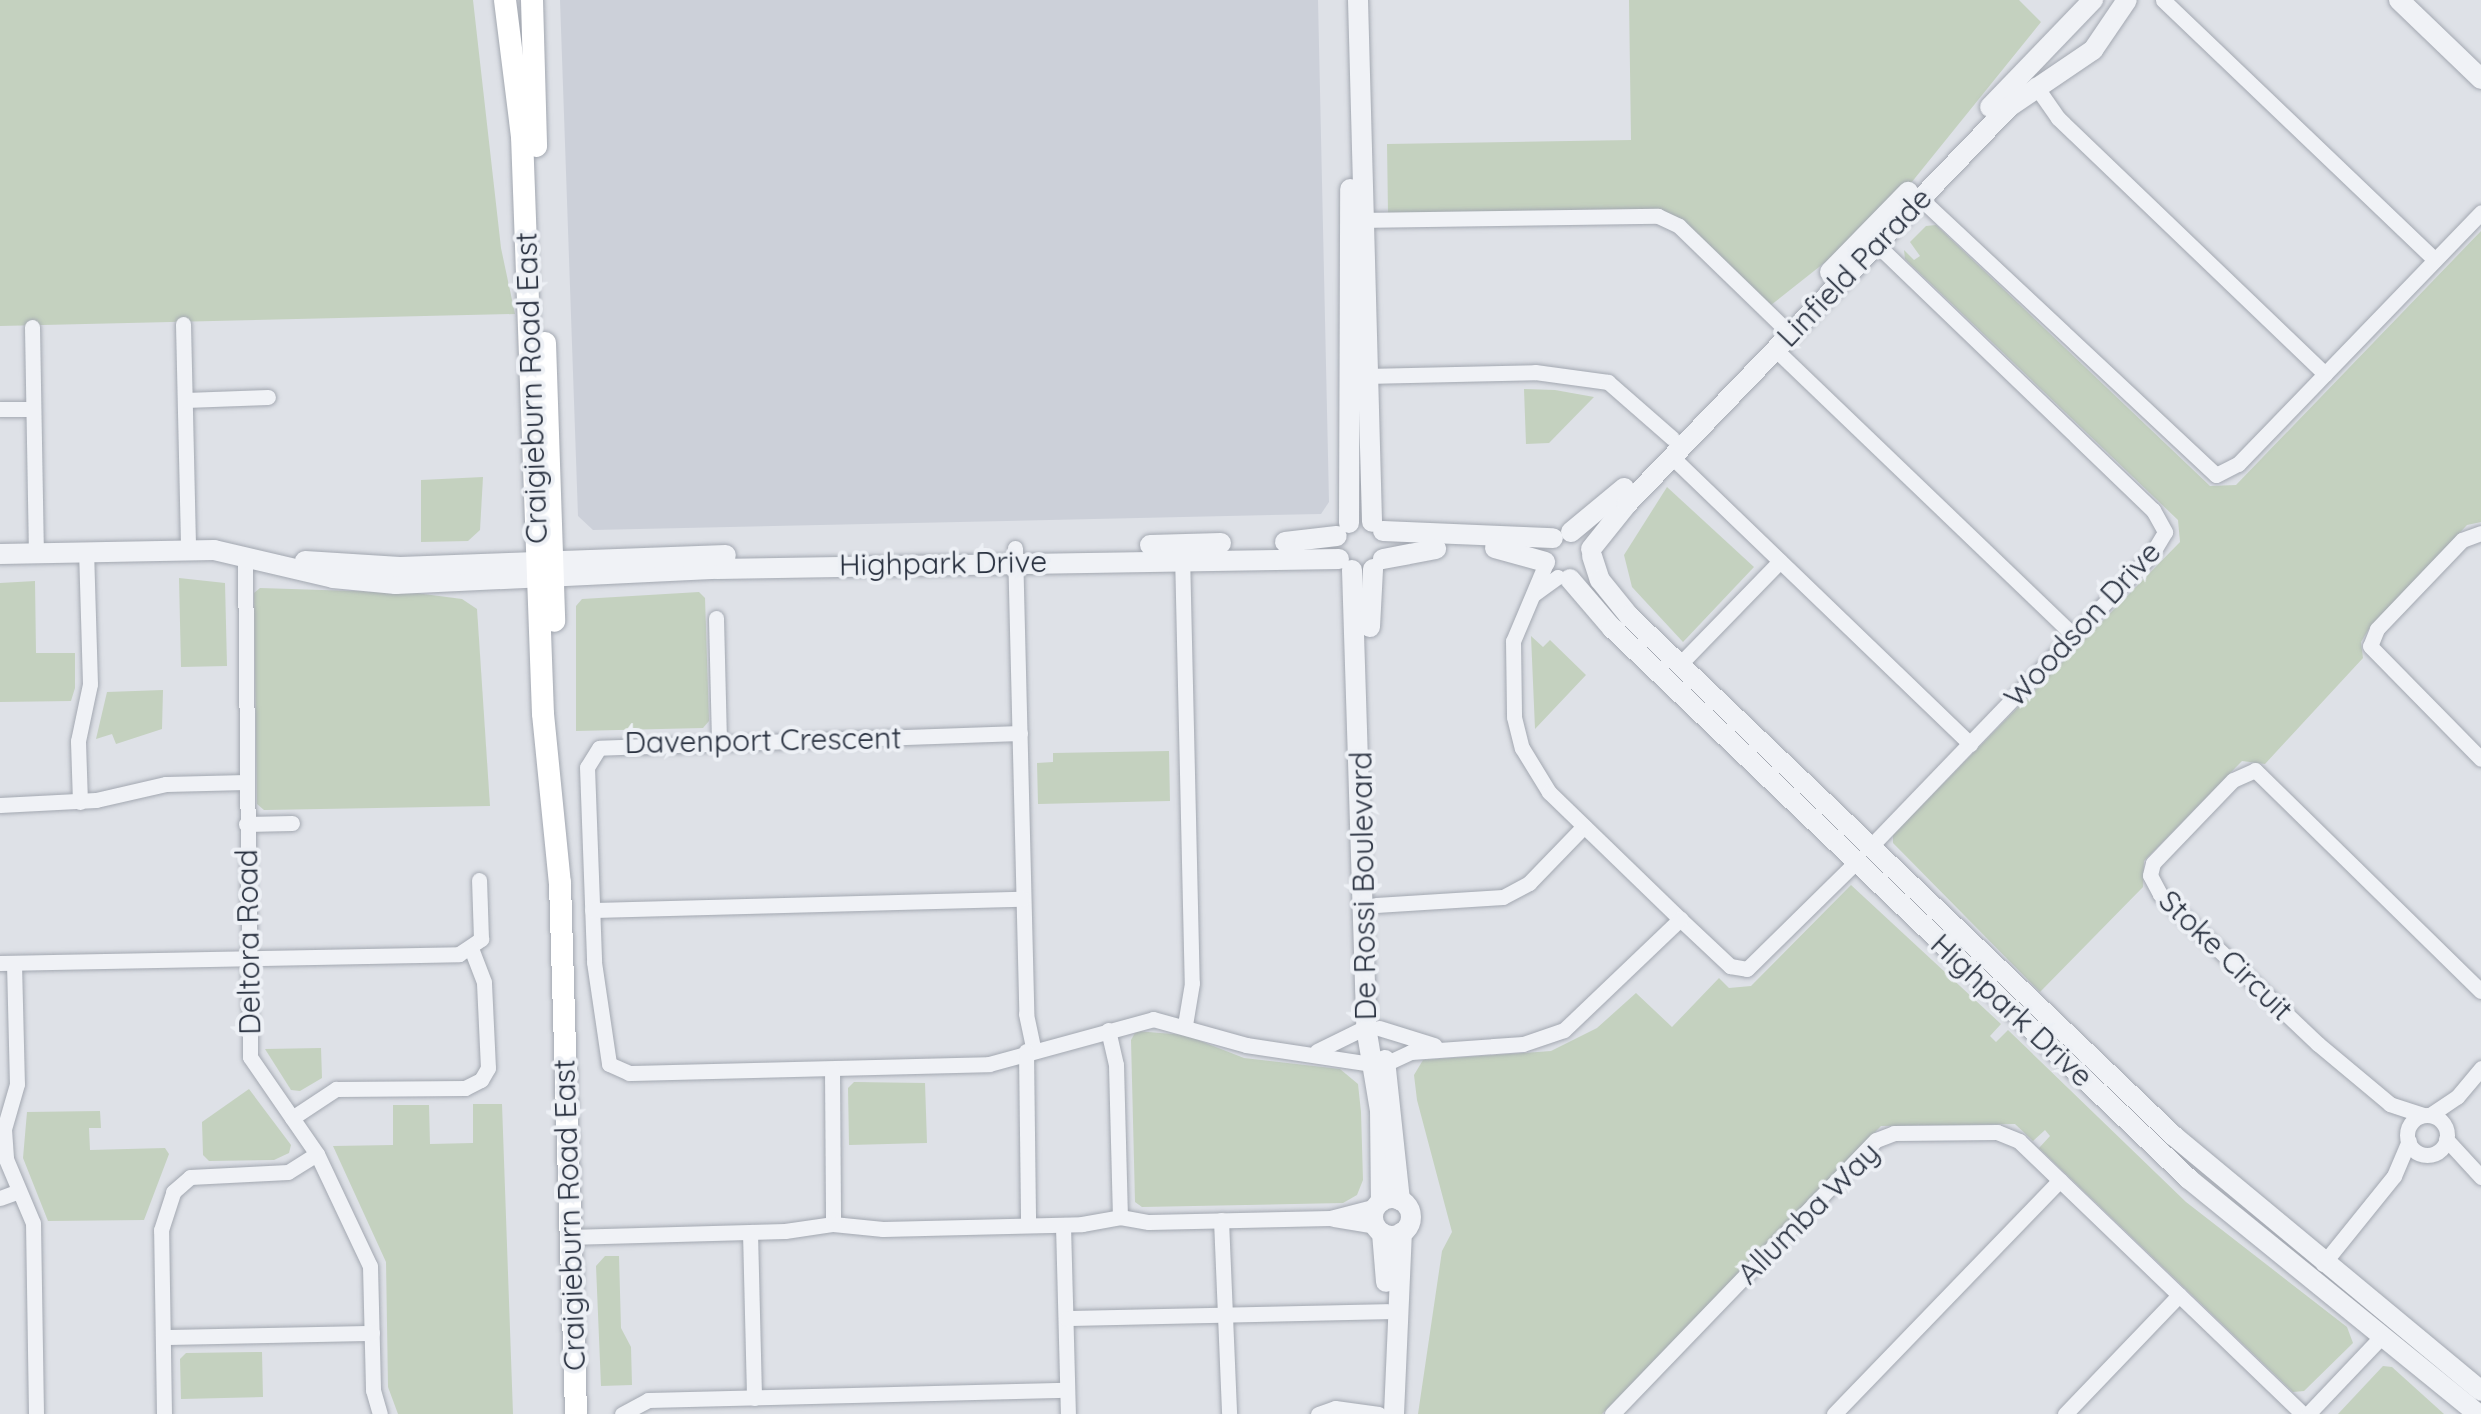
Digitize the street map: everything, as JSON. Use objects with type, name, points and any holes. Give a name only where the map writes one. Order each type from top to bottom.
[{"type":"main road","name":"Craigieburn Road East","points":[[504,0],[522,136],[546,570]]},
{"type":"main road","name":"Craigieburn Road East","points":[[532,0],[552,776],[576,1414]]},
{"type":"street","points":[[1358,0],[1358,168],[1343,529],[1362,564]]},
{"type":"street","name":"Linfield Parade","points":[[1562,535],[1607,506],[1774,349],[2093,0]]},
{"type":"street","name":"Linfield Parade","points":[[1554,570],[1583,574],[1591,553],[1672,447],[1781,325],[2036,85],[2093,50],[2127,0]]},
{"type":"street","points":[[2163,0],[2435,260]]},
{"type":"street","points":[[2399,0],[2481,79]]},
{"type":"street","points":[[2419,0],[2481,60]]},
{"type":"street","points":[[2036,85],[2058,118],[2326,374]]},
{"type":"street","points":[[1920,198],[2211,474],[2226,474],[2238,464],[2481,212]]},
{"type":"street","points":[[1354,220],[1658,216],[1678,226],[1781,325]]},
{"type":"street","points":[[1354,220],[1377,527],[1362,564]]},
{"type":"street","name":"Woodson Drive","points":[[1680,919],[1730,966],[1747,969],[1863,855],[2162,543],[2160,519],[1872,240]]},
{"type":"street","points":[[183,324],[188,548]]},
{"type":"street","points":[[32,327],[36,550]]},
{"type":"street","points":[[1774,349],[2073,636]]},
{"type":"street","points":[[1365,376],[1535,372],[1608,382],[1780,561],[1970,744]]},
{"type":"street","points":[[185,400],[268,398]]},
{"type":"street","points":[[0,409],[34,408]]},
{"type":"street","name":"Highpark Drive","points":[[1182,551],[1377,527]]},
{"type":"street","points":[[1377,527],[1562,535],[1591,553]]},
{"type":"street","points":[[2481,534],[2462,540],[2377,629],[2370,646],[2481,759]]},
{"type":"street","points":[[1378,1064],[1442,1047],[1523,1044],[1564,1030],[1680,919],[1540,780],[1516,733],[1513,641],[1524,604],[1554,570],[1562,535]]},
{"type":"street","name":"Highpark Drive","points":[[0,554],[188,548],[245,556],[357,582],[546,570],[1182,551],[1362,564],[1408,550],[1492,548],[1554,570],[2317,1272],[2388,1328],[2481,1392]]},
{"type":"street","points":[[80,802],[78,740],[90,684],[86,550]]},
{"type":"street","points":[[1182,551],[1192,983],[1185,1024]]},
{"type":"street","name":"Highpark Drive","points":[[1591,553],[1608,593],[1863,855]]},
{"type":"street","points":[[1015,555],[1030,1049],[1028,1226]]},
{"type":"street","name":"Deltora Road","points":[[245,556],[250,1057],[317,1154],[370,1266],[380,1414]]},
{"type":"street","points":[[1679,665],[1780,561]]},
{"type":"street","name":"De Rossi Boulevard","points":[[1362,564],[1376,905],[1373,1028]]},
{"type":"street","name":"De Rossi Boulevard","points":[[1362,564],[1373,1028],[1378,1064],[1394,1414]]},
{"type":"street","points":[[716,618],[719,741]]},
{"type":"street","name":"Davenport Crescent","points":[[1020,733],[612,743],[590,757],[592,910],[600,1021],[614,1068],[832,1070],[989,1064],[1030,1049],[1153,1019],[1185,1024],[1246,1045],[1378,1064]]},
{"type":"street","name":"Stoke Circuit","points":[[2408,1138],[2390,1104],[2160,894],[2150,875],[2153,864],[2233,780],[2256,770],[2480,988]]},
{"type":"street","points":[[0,805],[80,802],[156,785],[246,782]]},
{"type":"street","points":[[246,824],[292,823]]},
{"type":"street","points":[[1376,905],[1475,902],[1515,892],[1584,826]]},
{"type":"street","points":[[472,951],[481,939],[479,880]]},
{"type":"street","points":[[592,910],[1023,899]]},
{"type":"street","points":[[36,1414],[33,1223],[6,1158],[10,1100],[16,1084],[7,963],[248,960],[472,951]]},
{"type":"street","points":[[292,1118],[336,1090],[465,1088],[481,1080],[488,1068],[484,982],[472,951]]},
{"type":"street","points":[[1313,1052],[1373,1028],[1442,1047]]},
{"type":"street","points":[[1108,1030],[1116,1066],[1120,1217]]},
{"type":"street","points":[[2394,1176],[2429,1154],[2446,1134],[2457,1098],[2481,1068]]},
{"type":"street","points":[[832,1070],[833,1224]]},
{"type":"street","points":[[2317,1272],[2394,1176],[2408,1138],[2426,1115],[2457,1098]]},
{"type":"street","name":"Stoke Circuit","points":[[2390,1104],[2426,1115]]},
{"type":"street","points":[[2426,1115],[2446,1134],[2465,1164],[2481,1177]]},
{"type":"street","name":"Allumba Way","points":[[1612,1414],[1881,1137],[2007,1133],[2306,1414]]},
{"type":"street","points":[[2408,1138],[2429,1154],[2465,1164]]},
{"type":"street","points":[[164,1414],[162,1230],[180,1182],[272,1176],[317,1154]]},
{"type":"street","points":[[1834,1414],[2060,1180]]},
{"type":"street","points":[[0,1198],[19,1191]]},
{"type":"street","points":[[568,1236],[750,1232],[833,1224],[882,1230],[1063,1225],[1120,1217],[1386,1217]]},
{"type":"street","name":"De Rossi Boulevard","points":[[1380,1414],[1386,1217]]},
{"type":"street","points":[[1221,1220],[1229,1414]]},
{"type":"street","points":[[1063,1225],[1068,1414]]},
{"type":"street","points":[[750,1232],[754,1398]]},
{"type":"street","points":[[2065,1414],[2179,1295]]},
{"type":"street","points":[[1066,1318],[1386,1311]]},
{"type":"street","name":"Highpark Drive","points":[[2388,1328],[2478,1414]]},
{"type":"street","points":[[2306,1414],[2388,1328]]},
{"type":"street","points":[[163,1336],[372,1333]]},
{"type":"street","points":[[622,1414],[648,1400],[754,1398],[809,1406],[1067,1390]]},
{"type":"street","points":[[1318,1414],[1335,1408],[1380,1414]]},
{"type":"shaded area","points":[[560,0],[1318,0],[1329,502],[1321,514],[593,530],[578,516]]},
{"type":"green space","points":[[0,0],[473,0],[501,248],[515,314],[0,326]]},
{"type":"green space","points":[[1629,0],[2019,0],[2041,22],[1886,214],[1771,305],[1685,222],[1660,210],[1388,214],[1387,144],[1631,140]]},
{"type":"green space","points":[[1936,225],[2210,486],[2236,485],[2481,231],[2481,522],[2467,525],[2370,627],[2361,642],[2363,658],[2265,764],[2242,761],[2144,861],[2143,887],[2040,992],[1893,843],[1893,835],[2180,542],[2178,520],[1905,259],[1904,250],[1914,260],[1920,256],[1910,242],[1926,226]]},
{"type":"green space","points":[[1524,389],[1594,397],[1549,443],[1526,444]]},
{"type":"green space","points":[[483,477],[480,530],[468,541],[421,542],[421,480]]},
{"type":"green space","points":[[1667,487],[1754,567],[1683,642],[1632,587],[1624,555]]},
{"type":"green space","points":[[179,578],[225,583],[227,666],[181,667]]},
{"type":"green space","points":[[35,581],[36,653],[75,653],[75,688],[71,701],[0,702],[0,583]]},
{"type":"green space","points":[[260,588],[416,593],[462,599],[477,609],[490,806],[264,810],[257,804],[254,593]]},
{"type":"green space","points":[[699,592],[705,598],[709,721],[703,728],[576,731],[576,606],[582,599]]},
{"type":"green space","points":[[1531,636],[1543,647],[1550,640],[1586,675],[1535,729]]},
{"type":"green space","points":[[163,690],[162,729],[116,744],[112,734],[96,739],[107,692]]},
{"type":"green space","points":[[1169,751],[1170,801],[1038,804],[1037,763],[1053,762],[1053,753]]},
{"type":"green space","points":[[1851,885],[2001,1024],[1990,1036],[1996,1042],[2008,1030],[2186,1202],[2347,1327],[2353,1343],[2304,1391],[2293,1392],[2039,1148],[2050,1136],[2045,1130],[2033,1141],[2015,1124],[1881,1126],[1602,1414],[1418,1414],[1442,1251],[1452,1232],[1417,1100],[1414,1075],[1423,1060],[1551,1051],[1597,1028],[1636,993],[1672,1027],[1719,978],[1729,988],[1751,986]]},
{"type":"green space","points":[[1136,1031],[1185,1035],[1244,1058],[1340,1069],[1358,1084],[1363,1180],[1357,1195],[1343,1203],[1142,1207],[1135,1202],[1131,1040]]},
{"type":"green space","points":[[321,1048],[322,1078],[300,1091],[291,1090],[265,1049]]},
{"type":"green space","points":[[854,1082],[925,1083],[927,1143],[849,1145],[848,1088]]},
{"type":"green space","points":[[249,1089],[291,1145],[289,1153],[274,1160],[209,1161],[203,1155],[202,1122]]},
{"type":"green space","points":[[473,1104],[502,1104],[513,1414],[398,1414],[388,1387],[386,1262],[333,1146],[393,1145],[393,1105],[429,1105],[430,1144],[473,1143]]},
{"type":"green space","points":[[100,1111],[101,1128],[89,1128],[90,1150],[165,1148],[169,1154],[144,1220],[48,1221],[23,1158],[27,1112]]},
{"type":"green space","points":[[605,1256],[619,1256],[621,1328],[631,1347],[632,1385],[601,1386],[596,1266]]},
{"type":"green space","points":[[262,1352],[263,1397],[181,1399],[180,1359],[186,1353]]},
{"type":"green space","points":[[2383,1366],[2392,1367],[2444,1414],[2338,1414]]}]
